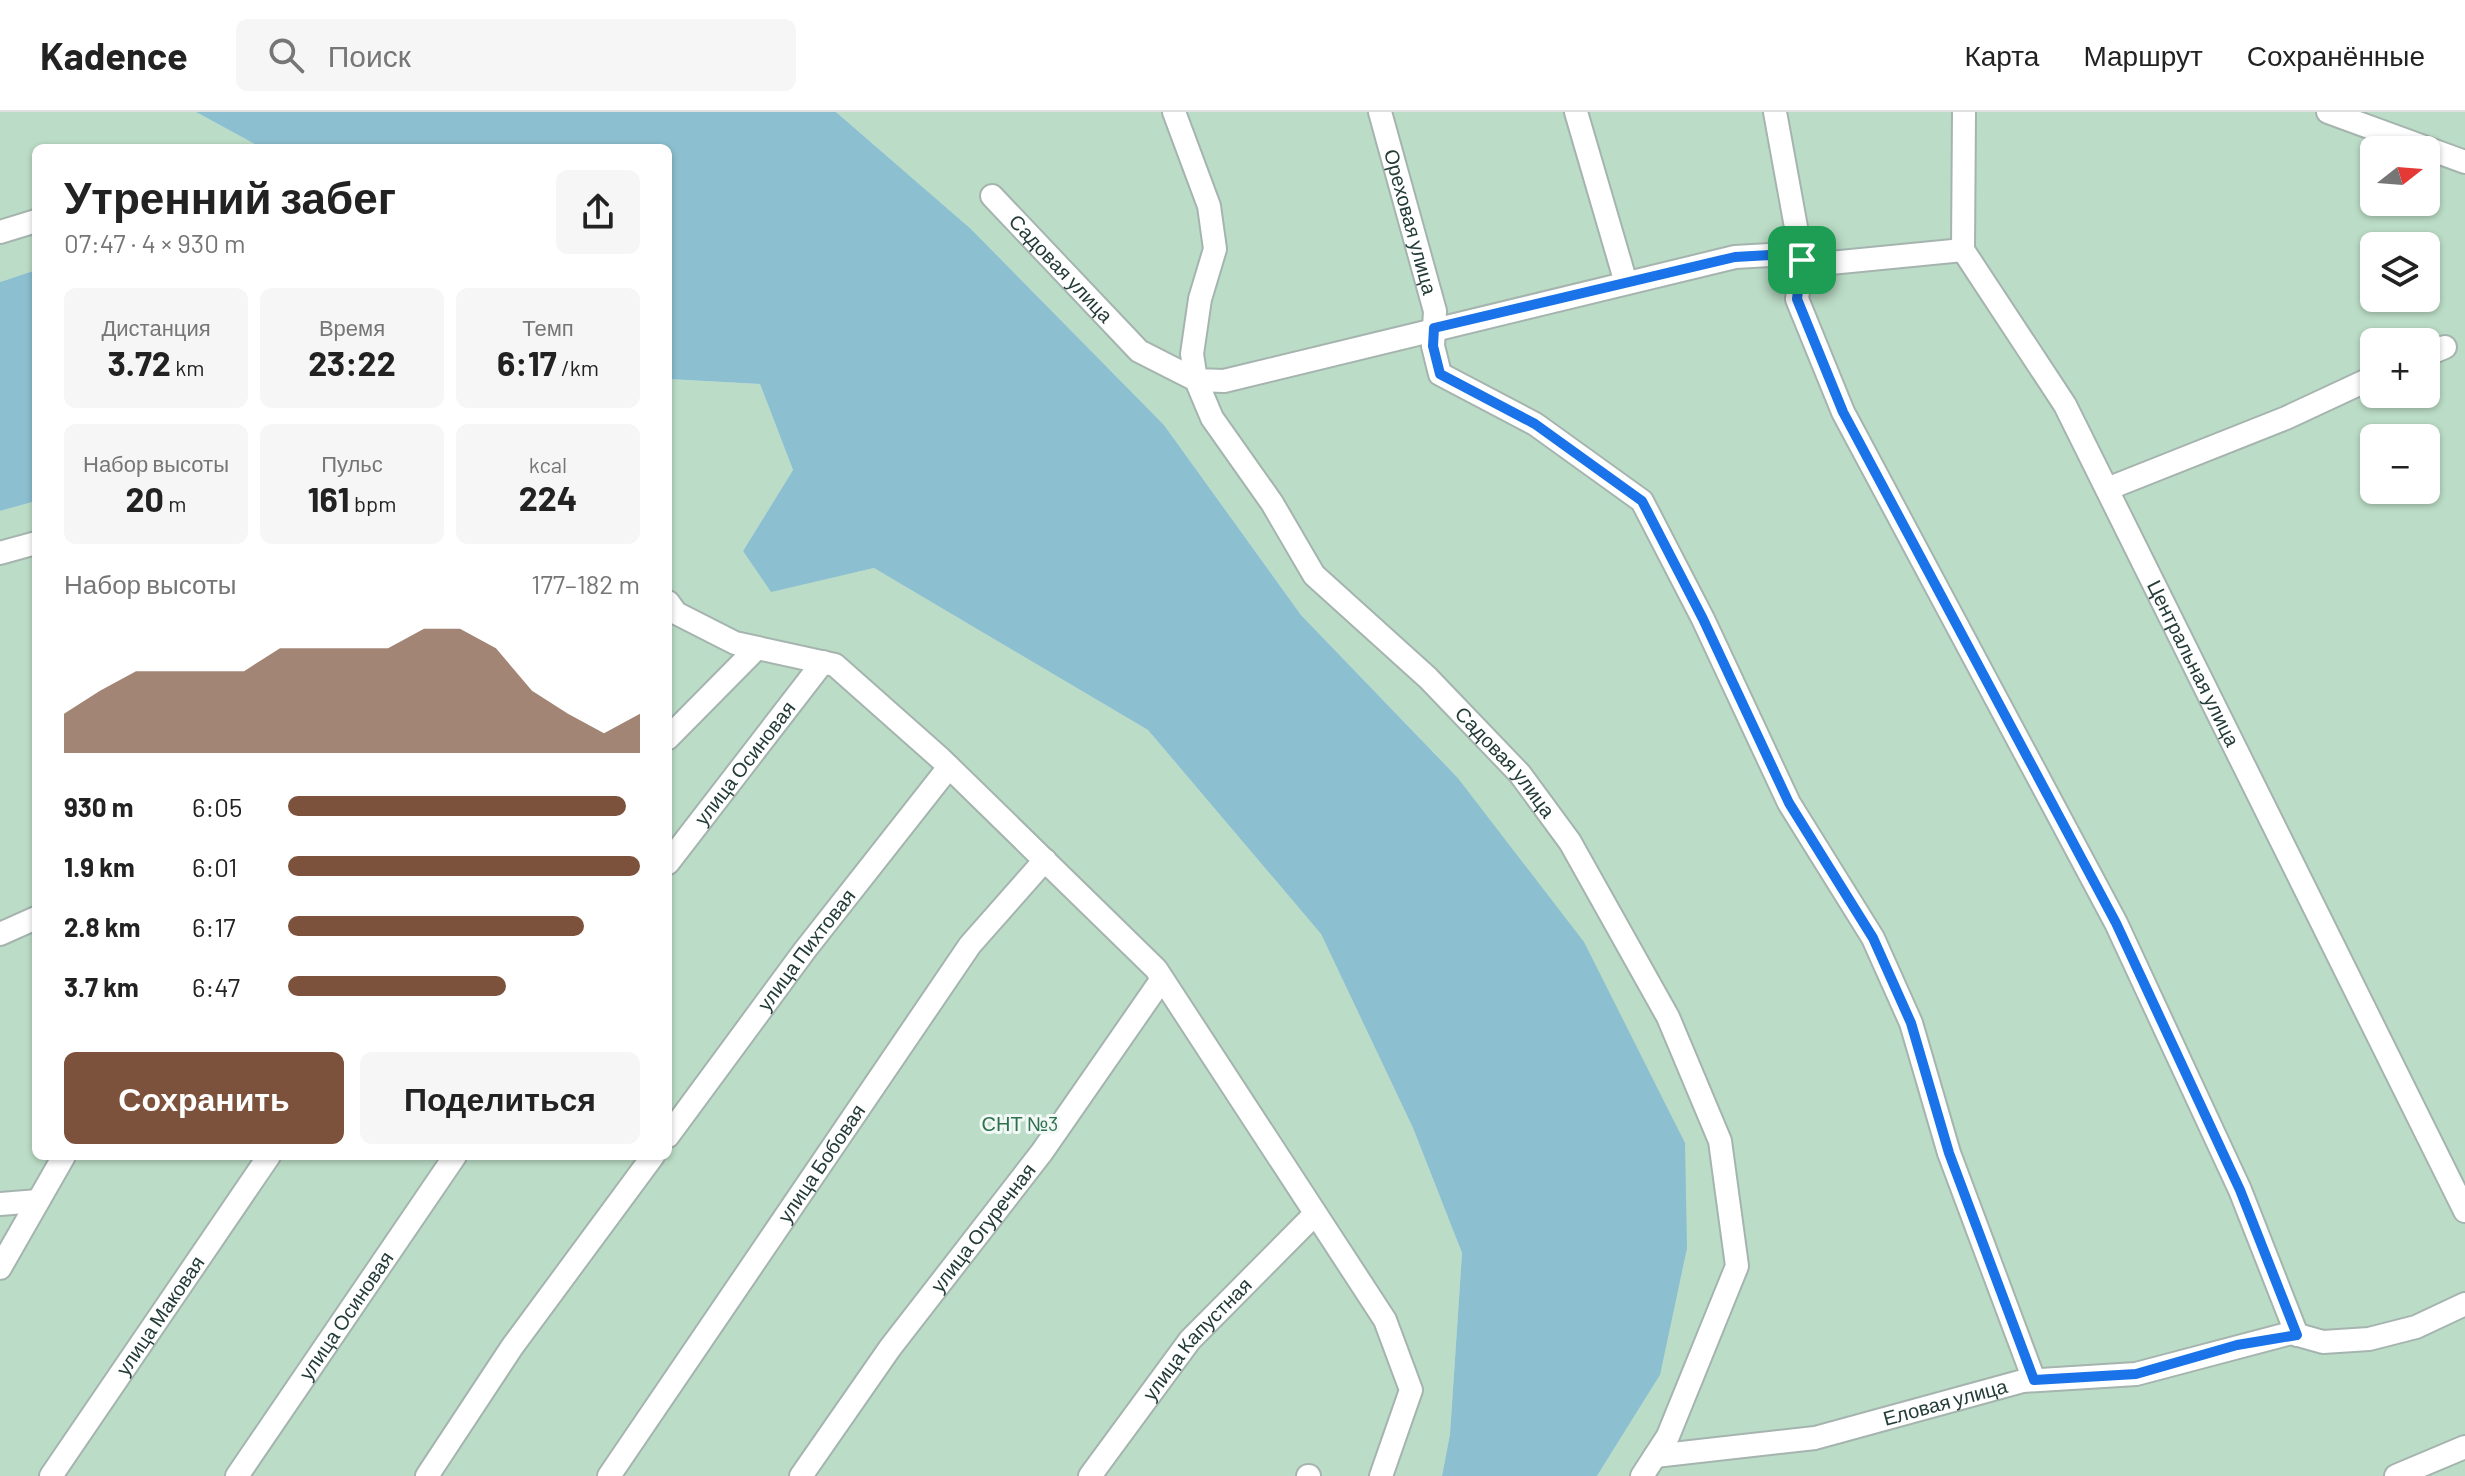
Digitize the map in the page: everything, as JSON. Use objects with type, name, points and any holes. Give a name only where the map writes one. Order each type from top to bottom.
[{"type":"street","points":[[1174,112],[1209,206],[1215,249],[1200,299],[1192,354],[1196,380],[1224,381],[1735,257],[1770,255],[1820,264],[1963,250],[1964,112]]},
{"type":"street","name":"Ореховая улица","points":[[1380,112],[1435,311],[1433,346],[1440,374],[1535,424],[1642,501],[1703,619],[1789,803],[1873,938],[1911,1023],[1949,1153],[2034,1380]]},
{"type":"street","points":[[1576,112],[1626,283]]},
{"type":"street","points":[[1775,112],[1792,190],[1802,260],[1797,299],[1843,412],[2116,923],[2240,1190],[2297,1335]]},
{"type":"street","points":[[2328,112],[2465,162]]},
{"type":"street","name":"Садовая улица","points":[[992,196],[1139,351],[1196,380],[1212,418],[1272,503],[1314,575],[1428,678],[1520,774],[1570,842],[1668,1017],[1720,1141],[1737,1266],[1668,1436],[1642,1476]]},
{"type":"street","points":[[0,232],[32,222]]},
{"type":"street","name":"Центральная улица","points":[[1963,250],[2065,405],[2465,1211]]},
{"type":"street","points":[[2107,489],[2286,418],[2360,384]]},
{"type":"street","points":[[0,553],[32,544]]},
{"type":"street","points":[[672,608],[676,613],[723,637],[757,648],[835,665],[949,767],[1162,979],[1385,1320],[1411,1390],[1381,1476]]},
{"type":"street","points":[[672,734],[757,648]]},
{"type":"street","name":"улица Осиновая","points":[[672,858],[823,662]]},
{"type":"street","name":"улица Пихтовая","points":[[672,1131],[805,950],[949,767]]},
{"type":"street","name":"улица Бобовая","points":[[609,1476],[970,945],[1045,860]]},
{"type":"street","points":[[0,934],[32,920]]},
{"type":"street","name":"улица Огуречная","points":[[801,1476],[890,1348],[1042,1152],[1162,979]]},
{"type":"street","points":[[0,1268],[62,1160]]},
{"type":"street","name":"улица Маковая","points":[[51,1476],[266,1160]]},
{"type":"street","name":"улица Осиновая","points":[[237,1476],[452,1160]]},
{"type":"street","points":[[427,1476],[512,1347],[650,1160]]},
{"type":"street","points":[[0,1204],[38,1201]]},
{"type":"street","name":"улица Капустная","points":[[1090,1476],[1190,1340],[1315,1214]]},
{"type":"street","name":"Еловая улица","points":[[1655,1456],[1815,1438],[2034,1380],[2136,1374],[2237,1345],[2297,1335],[2323,1342],[2369,1339],[2416,1327],[2465,1304]]},
{"type":"street","points":[[2396,1476],[2465,1447]]},
{"type":"green space","points":[[0,112],[196,112],[255,144],[32,144],[32,271],[0,282]]},
{"type":"green space","points":[[836,112],[2465,112],[2465,1476],[1597,1476],[1660,1375],[1457,777],[1301,615],[1164,425],[971,229]]},
{"type":"green space","name":"СНТ №3","points":[[672,379],[760,384],[793,470],[743,551],[771,591],[874,568],[1148,730],[1321,934],[1413,1128],[1462,1253],[1450,1434],[1442,1476],[0,1476],[0,511],[32,502],[32,1160],[672,1160]]},
{"type":"water","points":[[196,112],[836,112],[971,229],[1164,425],[1301,615],[1457,777],[1584,942],[1685,1143],[1687,1248],[1660,1375],[1597,1476],[1442,1476],[1450,1434],[1462,1253],[1413,1128],[1321,934],[1148,730],[874,568],[771,592],[743,551],[793,470],[760,384],[672,379],[672,144],[255,144]]},
{"type":"water","points":[[32,271],[32,502],[0,511],[0,282]]},
{"type":"route","points":[[1770,255],[1802,260],[1797,299],[1843,412],[2116,923],[2179,1065],[2240,1190],[2297,1335],[2291,1333],[2237,1345],[2136,1374],[2034,1380],[1949,1153],[1911,1023],[1873,938],[1789,803],[1703,619],[1642,501],[1535,424],[1440,374],[1433,346],[1434,328],[1735,257],[1770,255]]}]
